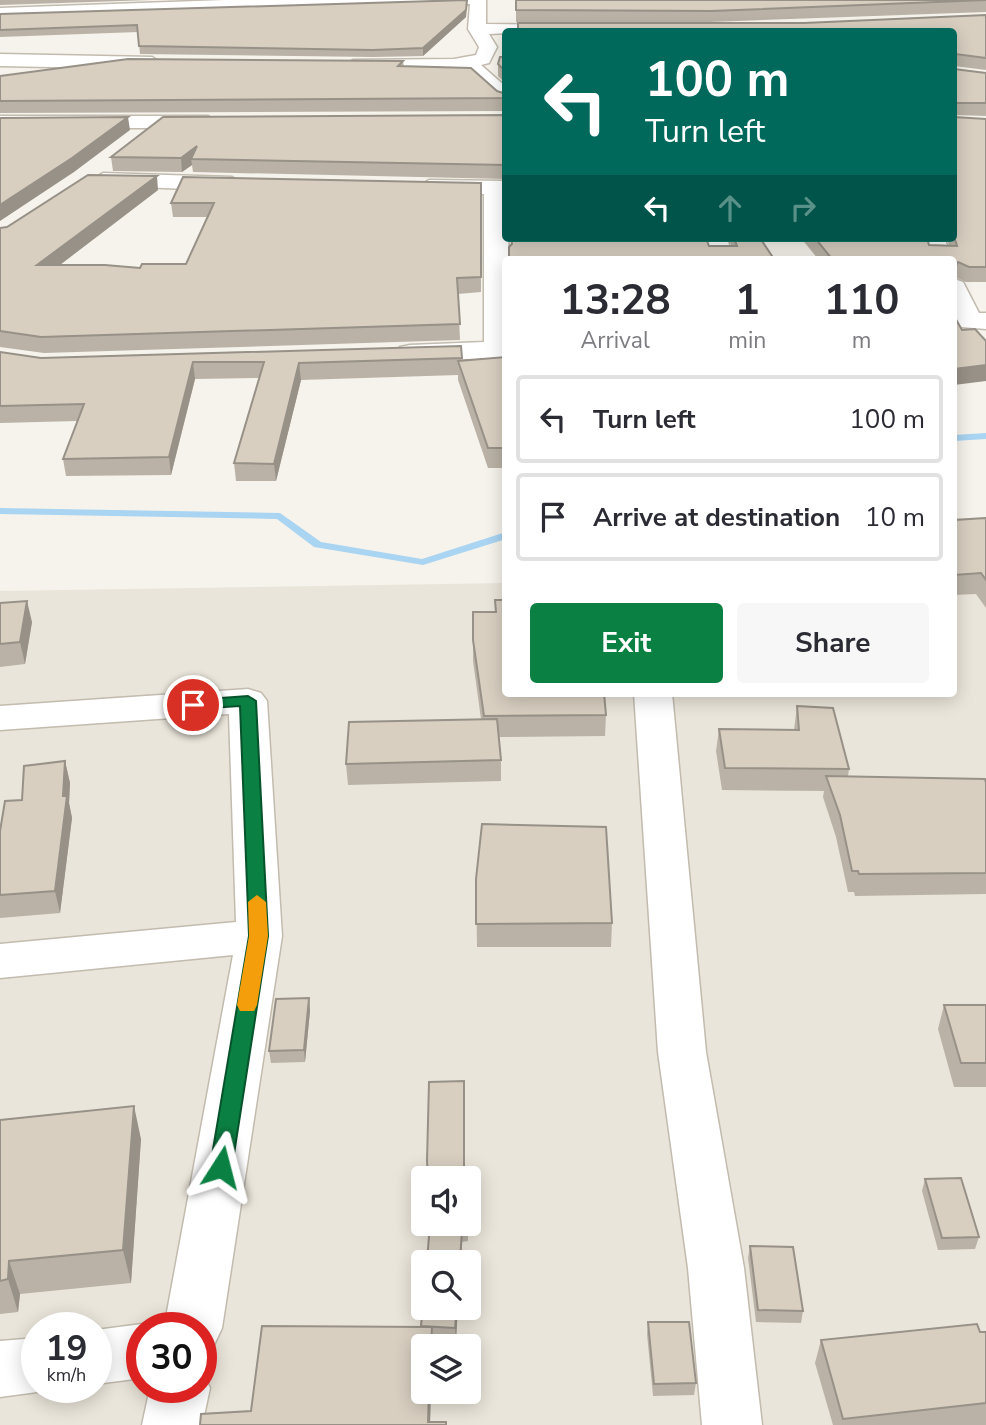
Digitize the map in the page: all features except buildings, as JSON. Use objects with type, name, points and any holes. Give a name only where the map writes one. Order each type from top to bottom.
[{"type":"street","points":[[0,13],[27,6],[465,0]]},
{"type":"street","points":[[472,62],[483,59],[488,47],[477,29],[478,0]]},
{"type":"street","points":[[9,42],[27,6]]},
{"type":"street","points":[[477,29],[502,29]]},
{"type":"street","points":[[0,60],[166,63]]},
{"type":"street","points":[[472,62],[502,94]]},
{"type":"street","points":[[332,66],[502,62]]},
{"type":"street","points":[[0,121],[228,121]]},
{"type":"street","points":[[158,122],[84,179],[248,184]]},
{"type":"street","points":[[388,354],[502,350],[500,188],[413,187]]},
{"type":"street","points":[[957,293],[970,322]]},
{"type":"street","points":[[653,697],[682,1052],[716,1268],[732,1425]]},
{"type":"street","points":[[0,718],[248,701],[259,936],[195,1312]]},
{"type":"street","points":[[0,961],[259,936]]},
{"type":"street","points":[[0,1370],[21,1367]]},
{"type":"street","points":[[172,1425],[177,1403]]},
{"type":"shaded area","points":[[986,517],[986,1425],[0,1425],[0,591],[502,583],[502,697],[957,697],[957,519]]},
{"type":"waterway","points":[[957,438],[986,436]]},
{"type":"waterway","points":[[0,511],[280,516],[318,545],[423,562],[502,536]]},
{"type":"slow traffic","points":[[247,1005],[259,936],[257,902]]},
{"type":"route","points":[[193,705],[248,701],[259,936],[221,1167]]}]
